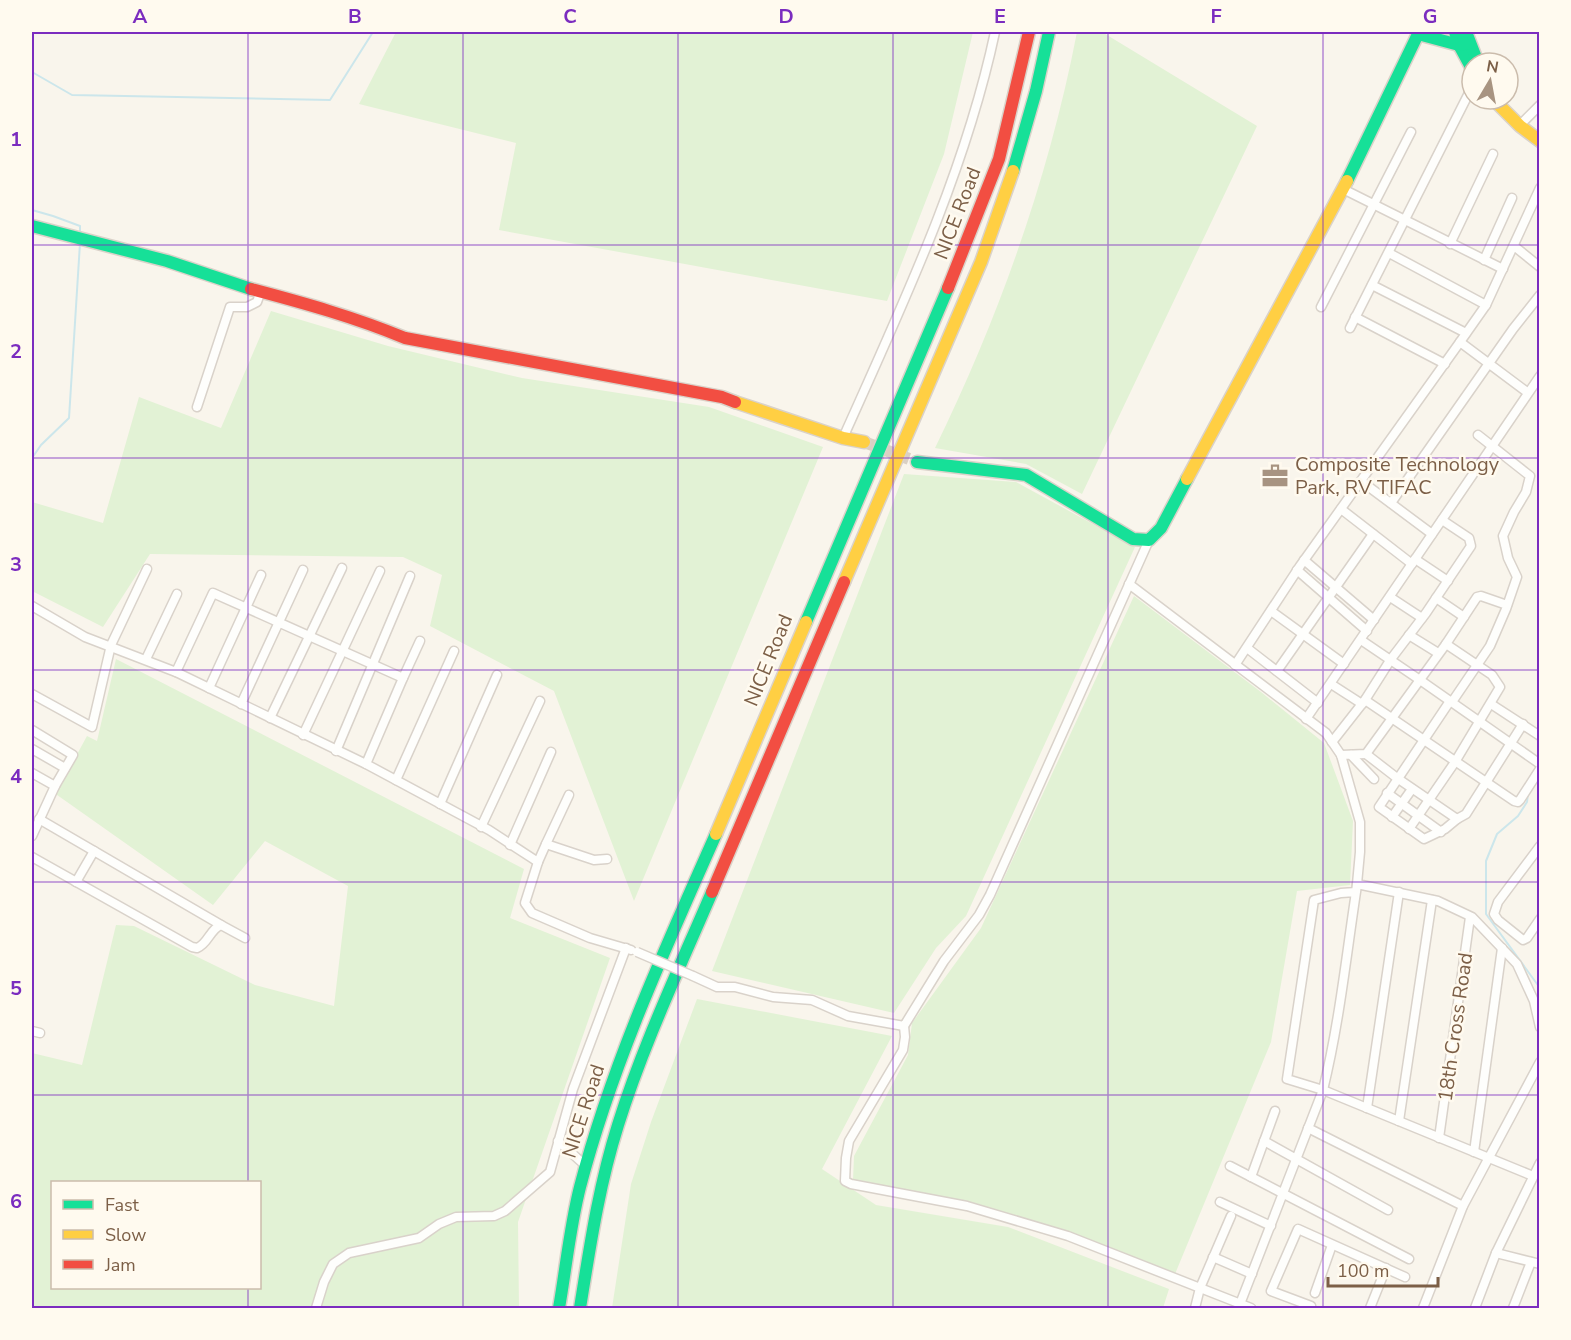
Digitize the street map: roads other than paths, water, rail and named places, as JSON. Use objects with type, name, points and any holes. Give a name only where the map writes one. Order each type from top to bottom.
[{"type":"main road","name":"NICE Road","points":[[559,1308],[570,1235],[585,1166],[613,1078],[628,1038],[967,245],[999,159],[1029,32]]},
{"type":"main road","name":"NICE Road","points":[[580,1308],[599,1194],[632,1084],[680,965],[1004,204],[1019,157],[1049,32]]},
{"type":"main road","points":[[917,462],[1026,475],[1133,539],[1149,540],[1161,528],[1343,189],[1415,32],[1464,40]]},
{"type":"main road","points":[[1455,32],[1464,40]]},
{"type":"main road","points":[[1504,111],[1539,141]]},
{"type":"main road","points":[[1513,111],[1539,133]]},
{"type":"main road","points":[[32,226],[167,261],[261,291],[298,300],[360,320],[405,338],[722,397],[843,438],[864,442]]},
{"type":"street","points":[[843,438],[904,301],[966,145],[984,83],[995,32]]},
{"type":"street","points":[[1524,122],[1539,105]]},
{"type":"street","points":[[1350,328],[1460,111]]},
{"type":"street","points":[[1321,307],[1410,132]]},
{"type":"street","points":[[1450,243],[1493,154]]},
{"type":"street","points":[[1343,189],[1503,269]]},
{"type":"street","points":[[1235,665],[1297,570],[1486,305],[1537,202],[1539,189]]},
{"type":"street","points":[[1484,260],[1512,198]]},
{"type":"street","points":[[1514,246],[1539,267]]},
{"type":"street","points":[[1389,253],[1486,305]]},
{"type":"street","points":[[1372,285],[1466,333]]},
{"type":"street","points":[[197,407],[230,307],[247,307],[257,302],[261,291]]},
{"type":"street","points":[[1391,502],[1539,295]]},
{"type":"street","points":[[1356,317],[1445,364]]},
{"type":"street","points":[[1460,342],[1527,392]]},
{"type":"street","points":[[1306,719],[1539,376]]},
{"type":"street","points":[[1478,435],[1530,476],[1526,492],[1503,536],[1508,558],[1517,577],[1508,605],[1490,646],[1424,742],[1396,778],[1379,807],[1424,839],[1441,832],[1466,814],[1522,724]]},
{"type":"street","points":[[1361,481],[1432,534]]},
{"type":"street","points":[[1341,509],[1413,562],[1448,581]]},
{"type":"street","points":[[1332,742],[1466,556],[1472,542],[1442,520]]},
{"type":"street","points":[[1277,671],[1373,534]]},
{"type":"street","points":[[1149,540],[1144,556],[1129,584],[990,895],[979,915],[944,961],[904,1026],[903,1050],[849,1141],[845,1181],[967,1206],[1068,1236],[1237,1305],[1251,1308]]},
{"type":"street","points":[[1304,560],[1374,621]]},
{"type":"street","points":[[270,718],[342,568]]},
{"type":"street","points":[[32,694],[92,727],[111,645],[147,569]]},
{"type":"street","points":[[241,704],[303,570]]},
{"type":"street","points":[[1297,570],[1367,631]]},
{"type":"street","points":[[303,735],[380,571]]},
{"type":"street","points":[[209,688],[261,575]]},
{"type":"street","points":[[336,751],[410,576]]},
{"type":"street","points":[[1129,584],[1326,733],[1332,742],[1374,779]]},
{"type":"street","points":[[176,672],[213,593],[403,678]]},
{"type":"street","points":[[146,659],[177,594]]},
{"type":"street","points":[[1366,754],[1446,644],[1477,597],[1481,596],[1508,605]]},
{"type":"street","points":[[1390,597],[1422,618]]},
{"type":"street","points":[[1436,598],[1464,617]]},
{"type":"street","points":[[32,606],[86,637],[176,672],[366,764],[538,861]]},
{"type":"street","points":[[1271,611],[1344,664]]},
{"type":"street","points":[[1409,635],[1438,653]]},
{"type":"street","points":[[1361,640],[1539,764]]},
{"type":"street","points":[[366,764],[420,641]]},
{"type":"street","points":[[1409,829],[1455,762],[1500,687],[1492,675],[1446,644]]},
{"type":"street","points":[[1246,648],[1318,703]]},
{"type":"street","points":[[396,780],[454,651]]},
{"type":"street","points":[[440,804],[497,675]]},
{"type":"street","points":[[1331,684],[1392,719],[1518,802],[1539,769]]},
{"type":"street","points":[[481,827],[540,700]]},
{"type":"street","points":[[1491,704],[1539,735]]},
{"type":"street","points":[[32,730],[73,755],[55,786],[32,836]]},
{"type":"street","points":[[32,749],[65,768]]},
{"type":"street","points":[[510,844],[551,752]]},
{"type":"street","points":[[1346,755],[1366,754],[1396,778],[1456,819]]},
{"type":"street","points":[[1237,1305],[1252,1274],[1284,1193],[1323,1090],[1329,1066],[1357,888],[1360,852],[1360,822],[1346,755]]},
{"type":"street","points":[[32,773],[55,786]]},
{"type":"street","points":[[1392,817],[1412,789]]},
{"type":"street","points":[[1387,793],[1441,832]]},
{"type":"street","points":[[569,795],[538,861],[525,903],[532,913],[590,938],[637,952],[717,987],[735,987],[773,997],[812,1000],[848,1016],[904,1026]]},
{"type":"street","points":[[39,819],[245,938]]},
{"type":"street","points":[[546,844],[594,860],[607,859]]},
{"type":"street","points":[[1539,846],[1498,902],[1494,914],[1498,920],[1523,939],[1527,938],[1539,919]]},
{"type":"street","points":[[76,882],[94,851]]},
{"type":"street","points":[[32,857],[197,948],[216,926],[221,925]]},
{"type":"street","points":[[1533,1176],[1323,1090],[1287,1079],[1314,900],[1357,888],[1399,892],[1432,900],[1470,916],[1517,964],[1534,1001],[1539,1028]]},
{"type":"street","points":[[1367,1108],[1399,892]]},
{"type":"street","points":[[1399,1121],[1432,900]]},
{"type":"street","name":"18th Cross Road","points":[[1439,1138],[1470,916]]},
{"type":"street","points":[[316,1308],[324,1282],[333,1264],[349,1253],[419,1238],[439,1224],[456,1217],[494,1216],[505,1211],[549,1172],[573,1089],[626,948]]},
{"type":"street","points":[[1474,1152],[1502,948]]},
{"type":"street","points":[[1423,1308],[1463,1206],[1539,1062]]},
{"type":"street","points":[[1251,1177],[1275,1111]]},
{"type":"street","points":[[1308,1128],[1463,1206]]},
{"type":"street","points":[[558,1141],[585,1166]]},
{"type":"street","points":[[1264,1141],[1388,1210]]},
{"type":"street","points":[[1474,1308],[1496,1253],[1539,1163]]},
{"type":"street","points":[[1230,1166],[1409,1258]]},
{"type":"street","points":[[1220,1202],[1271,1226]]},
{"type":"street","points":[[1195,1308],[1200,1288],[1231,1216]]},
{"type":"street","points":[[1310,1308],[1311,1306],[1271,1291],[1298,1229],[1405,1276]]},
{"type":"street","points":[[1315,1293],[1332,1245]]},
{"type":"street","points":[[1496,1253],[1535,1263],[1512,1308]]},
{"type":"street","points":[[1213,1257],[1252,1274]]},
{"type":"street","points":[[1370,1308],[1386,1268]]},
{"type":"waterway","points":[[32,72],[72,95],[330,100],[373,32]]},
{"type":"waterway","points":[[32,210],[80,226],[80,235]]},
{"type":"waterway","points":[[32,458],[41,445],[69,418],[80,243]]},
{"type":"waterway","points":[[1528,794],[1527,802],[1518,816],[1497,834],[1486,861],[1486,914],[1540,988]]},
{"type":"tunnel","points":[[864,442],[917,462]]},
{"type":"place","name":"Composite Technology Park, RV TIFAC","points":[[1275,476]]}]
